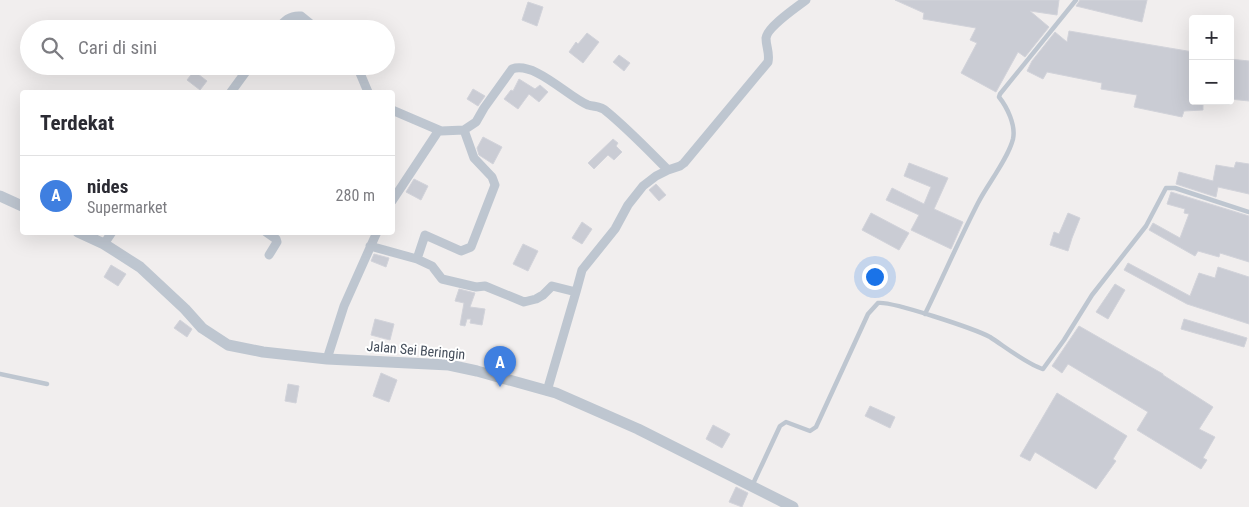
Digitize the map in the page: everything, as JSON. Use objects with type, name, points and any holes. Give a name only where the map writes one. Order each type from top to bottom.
[{"type":"street","points":[[547,391],[582,270],[615,229],[628,205],[643,186],[656,176],[684,163],[768,62],[769,54],[766,37],[770,29],[806,0]]},
{"type":"street","points":[[287,20],[298,16],[305,20]]},
{"type":"street","points":[[395,111],[439,130],[464,130],[476,122],[512,69],[520,68],[541,75],[587,104],[604,109],[668,170]]},
{"type":"street","points":[[233,90],[244,75]]},
{"type":"street","points":[[361,75],[367,90]]},
{"type":"street","points":[[395,196],[439,130]]},
{"type":"street","points":[[417,259],[425,235],[461,251],[471,247],[495,185],[493,179],[474,158],[464,130]]},
{"type":"street","points":[[0,196],[20,205]]},
{"type":"street","name":"Jalan Sei Beringin","points":[[84,235],[104,244],[140,267],[202,328],[228,345],[263,352],[327,359],[449,365],[547,391],[638,429],[793,507]]},
{"type":"street","points":[[104,244],[110,235]]},
{"type":"street","points":[[269,255],[277,241],[270,235]]},
{"type":"street","points":[[327,359],[344,306],[376,235]]},
{"type":"street","points":[[370,246],[417,259],[432,266],[442,279],[476,287],[485,286],[524,302],[530,302],[544,295],[552,286],[576,292]]},
{"type":"lane","points":[[925,314],[978,202],[1013,139],[1011,121],[1006,105],[1000,98],[1000,94],[1076,0]]},
{"type":"lane","points":[[752,487],[780,426],[786,422],[810,431],[816,427],[868,314],[875,306],[889,303],[987,336],[1043,369],[1064,340],[1092,294],[1146,226],[1166,188],[1175,188],[1249,212]]},
{"type":"lane","points":[[0,374],[47,384]]},
{"type":"building","points":[[895,0],[1059,0],[1057,15],[1030,11],[1049,27],[1025,57],[1018,52],[996,92],[961,73],[977,43],[970,40],[976,28],[923,19],[924,13]]},
{"type":"building","points":[[1080,0],[1147,0],[1142,22],[1076,6]]},
{"type":"building","points":[[528,2],[543,7],[537,26],[522,20]]},
{"type":"building","points":[[1069,31],[1189,51],[1189,105],[1203,105],[1203,110],[1184,111],[1182,117],[1134,107],[1137,95],[1101,89],[1102,83],[1047,72],[1043,79],[1027,71],[1032,61],[1055,32],[1067,42]]},
{"type":"building","points":[[587,33],[599,42],[583,63],[569,52],[576,42],[578,44]]},
{"type":"building","points":[[619,55],[630,63],[624,71],[613,62]]},
{"type":"building","points":[[1234,59],[1249,61],[1249,101],[1234,99]]},
{"type":"building","points":[[191,75],[199,75],[207,81],[200,90],[187,80]]},
{"type":"building","points":[[519,79],[535,89],[540,85],[548,92],[539,102],[529,94],[518,109],[504,99],[511,90],[513,91]]},
{"type":"building","points":[[473,89],[485,96],[478,106],[467,99]]},
{"type":"building","points":[[483,137],[502,147],[493,164],[479,155],[477,148]]},
{"type":"building","points":[[613,139],[618,143],[616,146],[622,152],[614,160],[608,155],[594,169],[588,163]]},
{"type":"building","points":[[1236,162],[1249,164],[1249,194],[1218,187],[1216,197],[1176,184],[1179,172],[1213,181],[1216,165],[1234,168]]},
{"type":"building","points":[[909,163],[948,178],[934,209],[963,222],[951,249],[911,230],[919,215],[886,200],[892,188],[924,204],[931,187],[904,176]]},
{"type":"building","points":[[414,179],[428,186],[421,200],[406,192]]},
{"type":"building","points":[[656,184],[666,195],[659,201],[649,190]]},
{"type":"building","points":[[1171,192],[1249,216],[1249,262],[1220,253],[1219,257],[1198,251],[1195,256],[1149,230],[1153,223],[1180,238],[1189,214],[1184,213],[1185,209],[1167,204]]},
{"type":"building","points":[[871,213],[909,233],[899,250],[862,230]]},
{"type":"building","points":[[1068,213],[1080,218],[1068,251],[1050,245],[1054,232],[1059,234]]},
{"type":"building","points":[[582,222],[592,229],[582,244],[572,238]]},
{"type":"building","points":[[523,244],[538,251],[528,271],[513,264]]},
{"type":"building","points":[[374,254],[389,258],[386,267],[371,261]]},
{"type":"building","points":[[1128,263],[1190,296],[1199,273],[1215,278],[1218,267],[1249,277],[1249,324],[1187,304],[1124,270]]},
{"type":"building","points":[[111,265],[126,274],[118,286],[104,277]]},
{"type":"building","points":[[1115,284],[1125,290],[1108,319],[1096,312]]},
{"type":"building","points":[[459,289],[475,293],[470,307],[485,309],[482,325],[470,323],[471,319],[467,319],[465,326],[460,325],[464,303],[455,301]]},
{"type":"building","points":[[375,319],[394,324],[390,340],[371,335]]},
{"type":"building","points":[[1184,319],[1247,338],[1244,347],[1181,329]]},
{"type":"building","points":[[180,320],[192,329],[187,337],[174,328]]},
{"type":"building","points":[[1079,326],[1163,374],[1213,407],[1199,429],[1215,437],[1203,458],[1207,460],[1201,469],[1137,430],[1148,412],[1068,364],[1062,373],[1052,366]]},
{"type":"building","points":[[381,373],[397,380],[389,402],[373,396]]},
{"type":"building","points":[[288,384],[299,386],[296,403],[285,401]]},
{"type":"building","points":[[1057,393],[1127,436],[1113,459],[1116,461],[1096,489],[1035,452],[1030,461],[1020,456]]},
{"type":"building","points":[[870,406],[895,417],[890,428],[865,416]]},
{"type":"building","points":[[713,425],[730,434],[722,448],[706,439]]},
{"type":"building","points":[[736,487],[748,493],[742,507],[729,502]]},
{"type":"place","name":"nides","points":[[500,387]]}]
